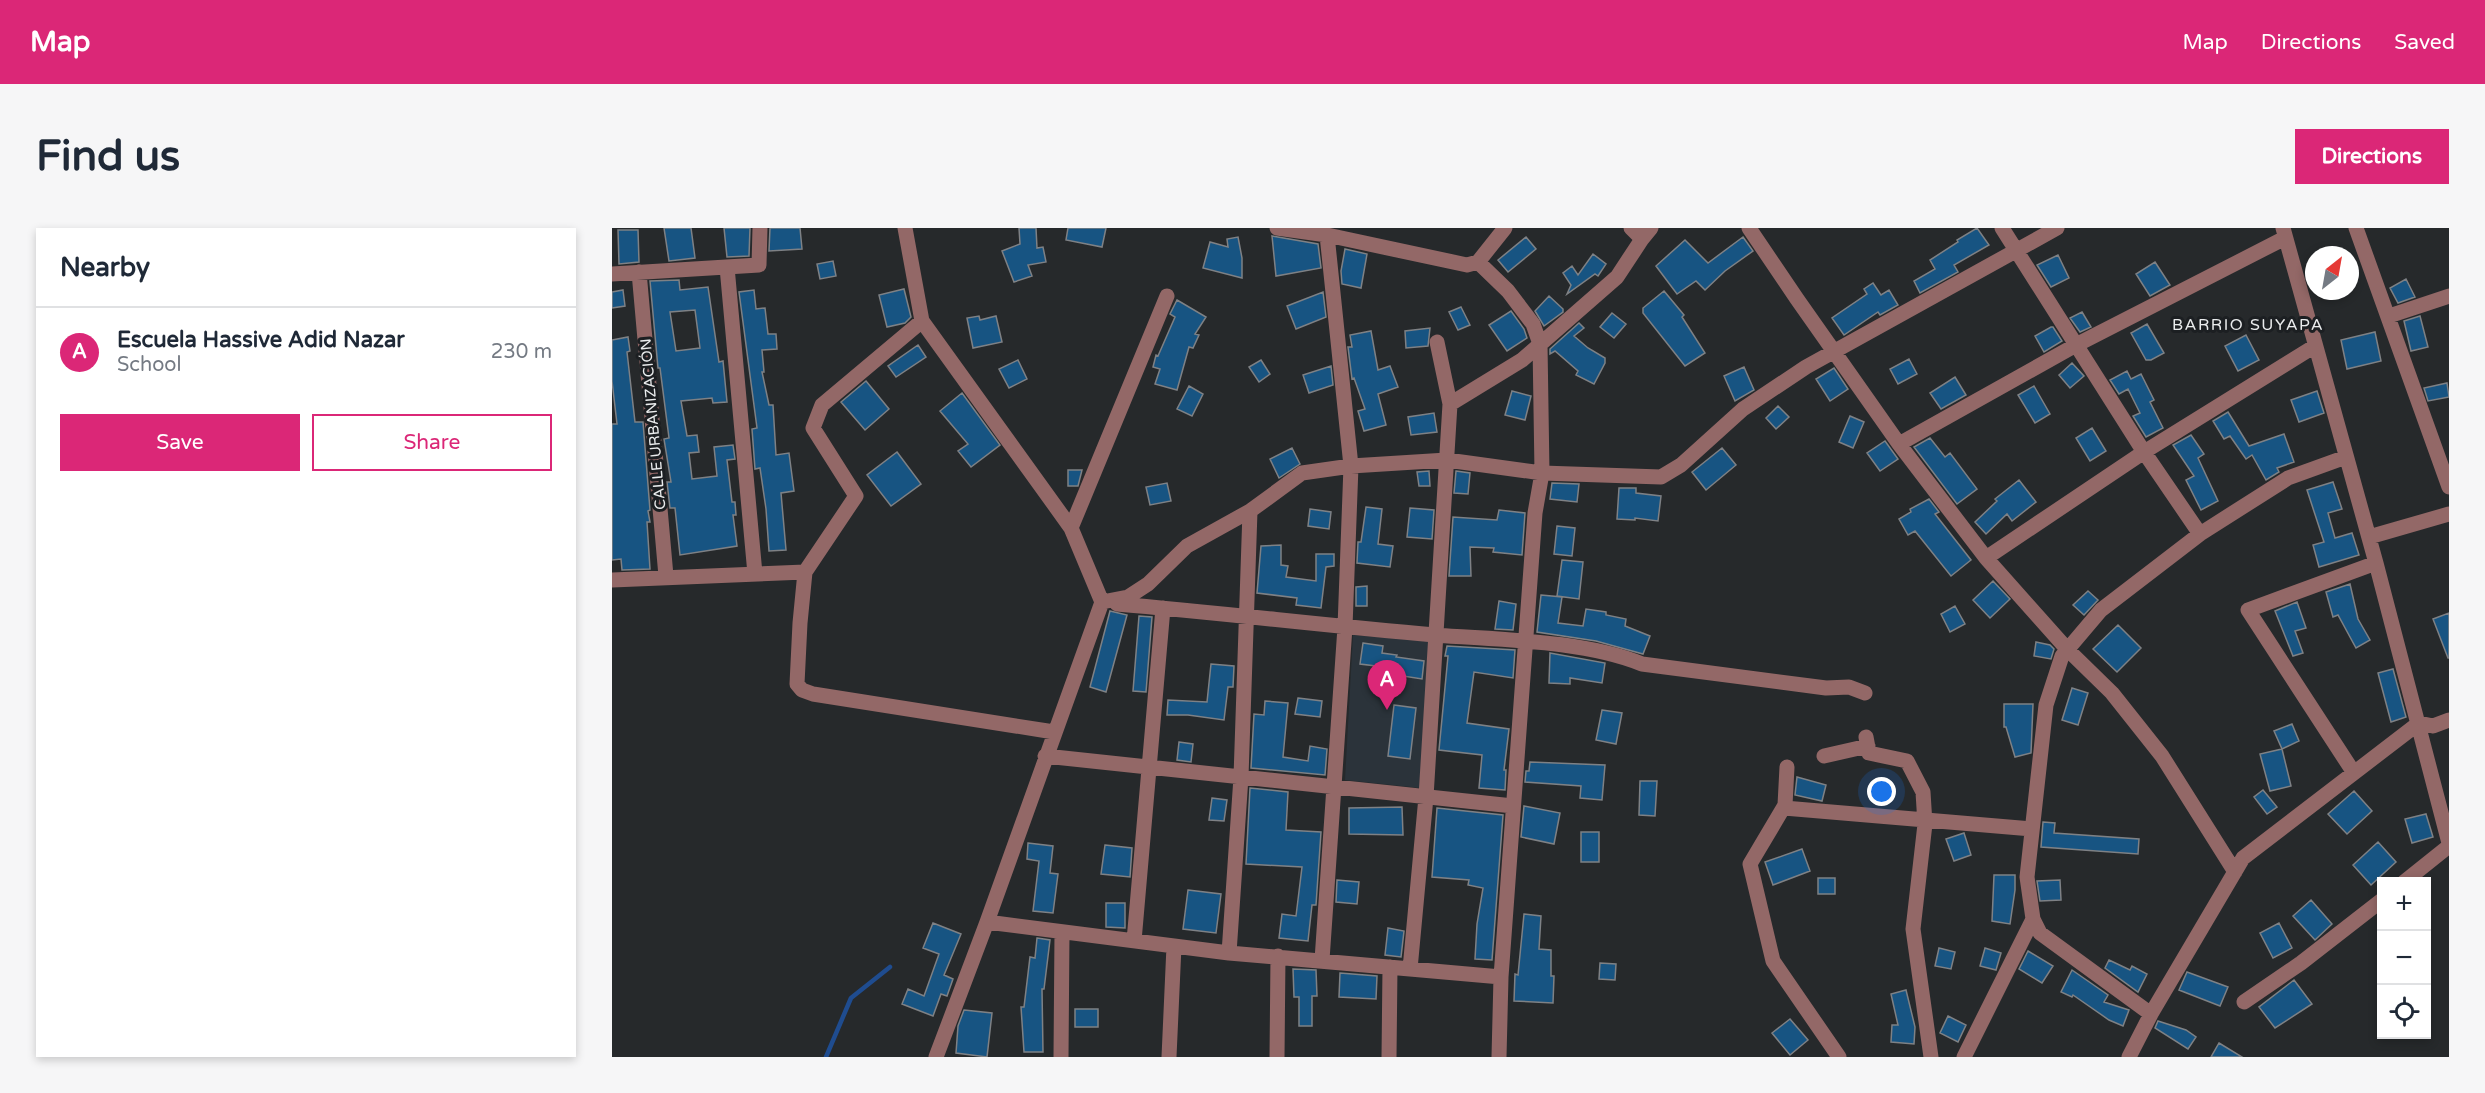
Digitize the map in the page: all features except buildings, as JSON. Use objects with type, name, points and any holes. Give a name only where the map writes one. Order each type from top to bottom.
[{"type":"street","points":[[612,274],[759,265],[760,228]]},
{"type":"street","points":[[904,228],[922,321],[1071,528],[1102,602],[936,1057]]},
{"type":"street","points":[[1277,228],[1328,235],[1467,265],[1478,262],[1505,228]]},
{"type":"street","points":[[1749,228],[1899,444],[1986,558],[2067,649],[2112,693],[2162,756],[2235,872]]},
{"type":"street","points":[[2002,228],[2144,452],[2200,534]]},
{"type":"street","points":[[1102,602],[1128,597],[1148,584],[1187,546],[1250,511],[1302,473],[1351,466],[1447,460],[1542,473],[1661,477],[1681,465],[1743,409],[1806,367],[2015,249],[2057,228]]},
{"type":"street","points":[[2356,228],[2449,487]]},
{"type":"street","points":[[1450,404],[1522,360],[1617,277],[1641,232]]},
{"type":"street","points":[[1899,444],[2284,233],[2376,562],[2449,844],[2410,877]]},
{"type":"street","points":[[1322,960],[1346,627],[1351,466],[1328,235]]},
{"type":"street","points":[[1478,262],[1508,291],[1533,324],[1540,344],[1542,473],[1535,513],[1500,977],[1499,1057]]},
{"type":"street","points":[[727,267],[755,574]]},
{"type":"street","name":"CALLE URBANIZACIÓN","points":[[639,272],[666,576]]},
{"type":"street","points":[[1071,528],[1167,296]]},
{"type":"street","points":[[2389,316],[2449,296]]},
{"type":"street","points":[[922,321],[822,405],[813,428],[856,496],[805,572],[797,684],[802,690],[1054,732]]},
{"type":"street","points":[[1410,969],[1426,796],[1450,404],[1437,342]]},
{"type":"street","points":[[1986,558],[2144,452],[2315,346]]},
{"type":"street","points":[[2151,1014],[2040,933],[2033,919],[2027,877],[2032,829],[2046,705],[2062,656],[2101,610],[2200,534],[2288,478],[2346,457]]},
{"type":"street","points":[[1229,953],[1241,777],[1250,511]]},
{"type":"street","points":[[2369,537],[2449,514]]},
{"type":"street","points":[[2354,773],[2248,610],[2376,562]]},
{"type":"street","points":[[612,580],[805,572]]},
{"type":"street","points":[[1102,602],[1247,615],[1346,627],[1527,641],[1620,654],[1642,664],[1826,688],[1849,687],[1865,693]]},
{"type":"street","points":[[1134,941],[1163,608]]},
{"type":"street","points":[[2129,1057],[2151,1014],[2243,858],[2419,723],[2433,726],[2449,720]]},
{"type":"street","points":[[1824,756],[1867,742],[1869,753],[1907,761],[1923,792],[1924,820],[1912,929],[1931,1057]]},
{"type":"street","points":[[1045,756],[1513,806]]},
{"type":"street","points":[[1787,768],[1784,808],[1750,864],[1773,962],[1839,1057]]},
{"type":"street","points":[[1784,808],[2032,829]]},
{"type":"street","points":[[2244,1002],[2301,963],[2377,904]]},
{"type":"street","points":[[1964,1057],[2033,919]]},
{"type":"street","points":[[987,922],[1229,953],[1500,977]]},
{"type":"street","points":[[1061,1057],[1062,932]]},
{"type":"street","points":[[1169,1057],[1174,946]]},
{"type":"street","points":[[1277,1057],[1278,956]]},
{"type":"street","points":[[1389,1057],[1390,967]]},
{"type":"shaded area","points":[[1353,635],[1429,641],[1420,788],[1345,780]]},
{"type":"waterway","points":[[826,1057],[851,998],[890,967]]},
{"type":"place","name":"Escuela Hassive Adid Nazar","points":[[1387,710]]},
{"type":"district","name":"BARRIO SUYAPA","points":[[2248,324]]}]
